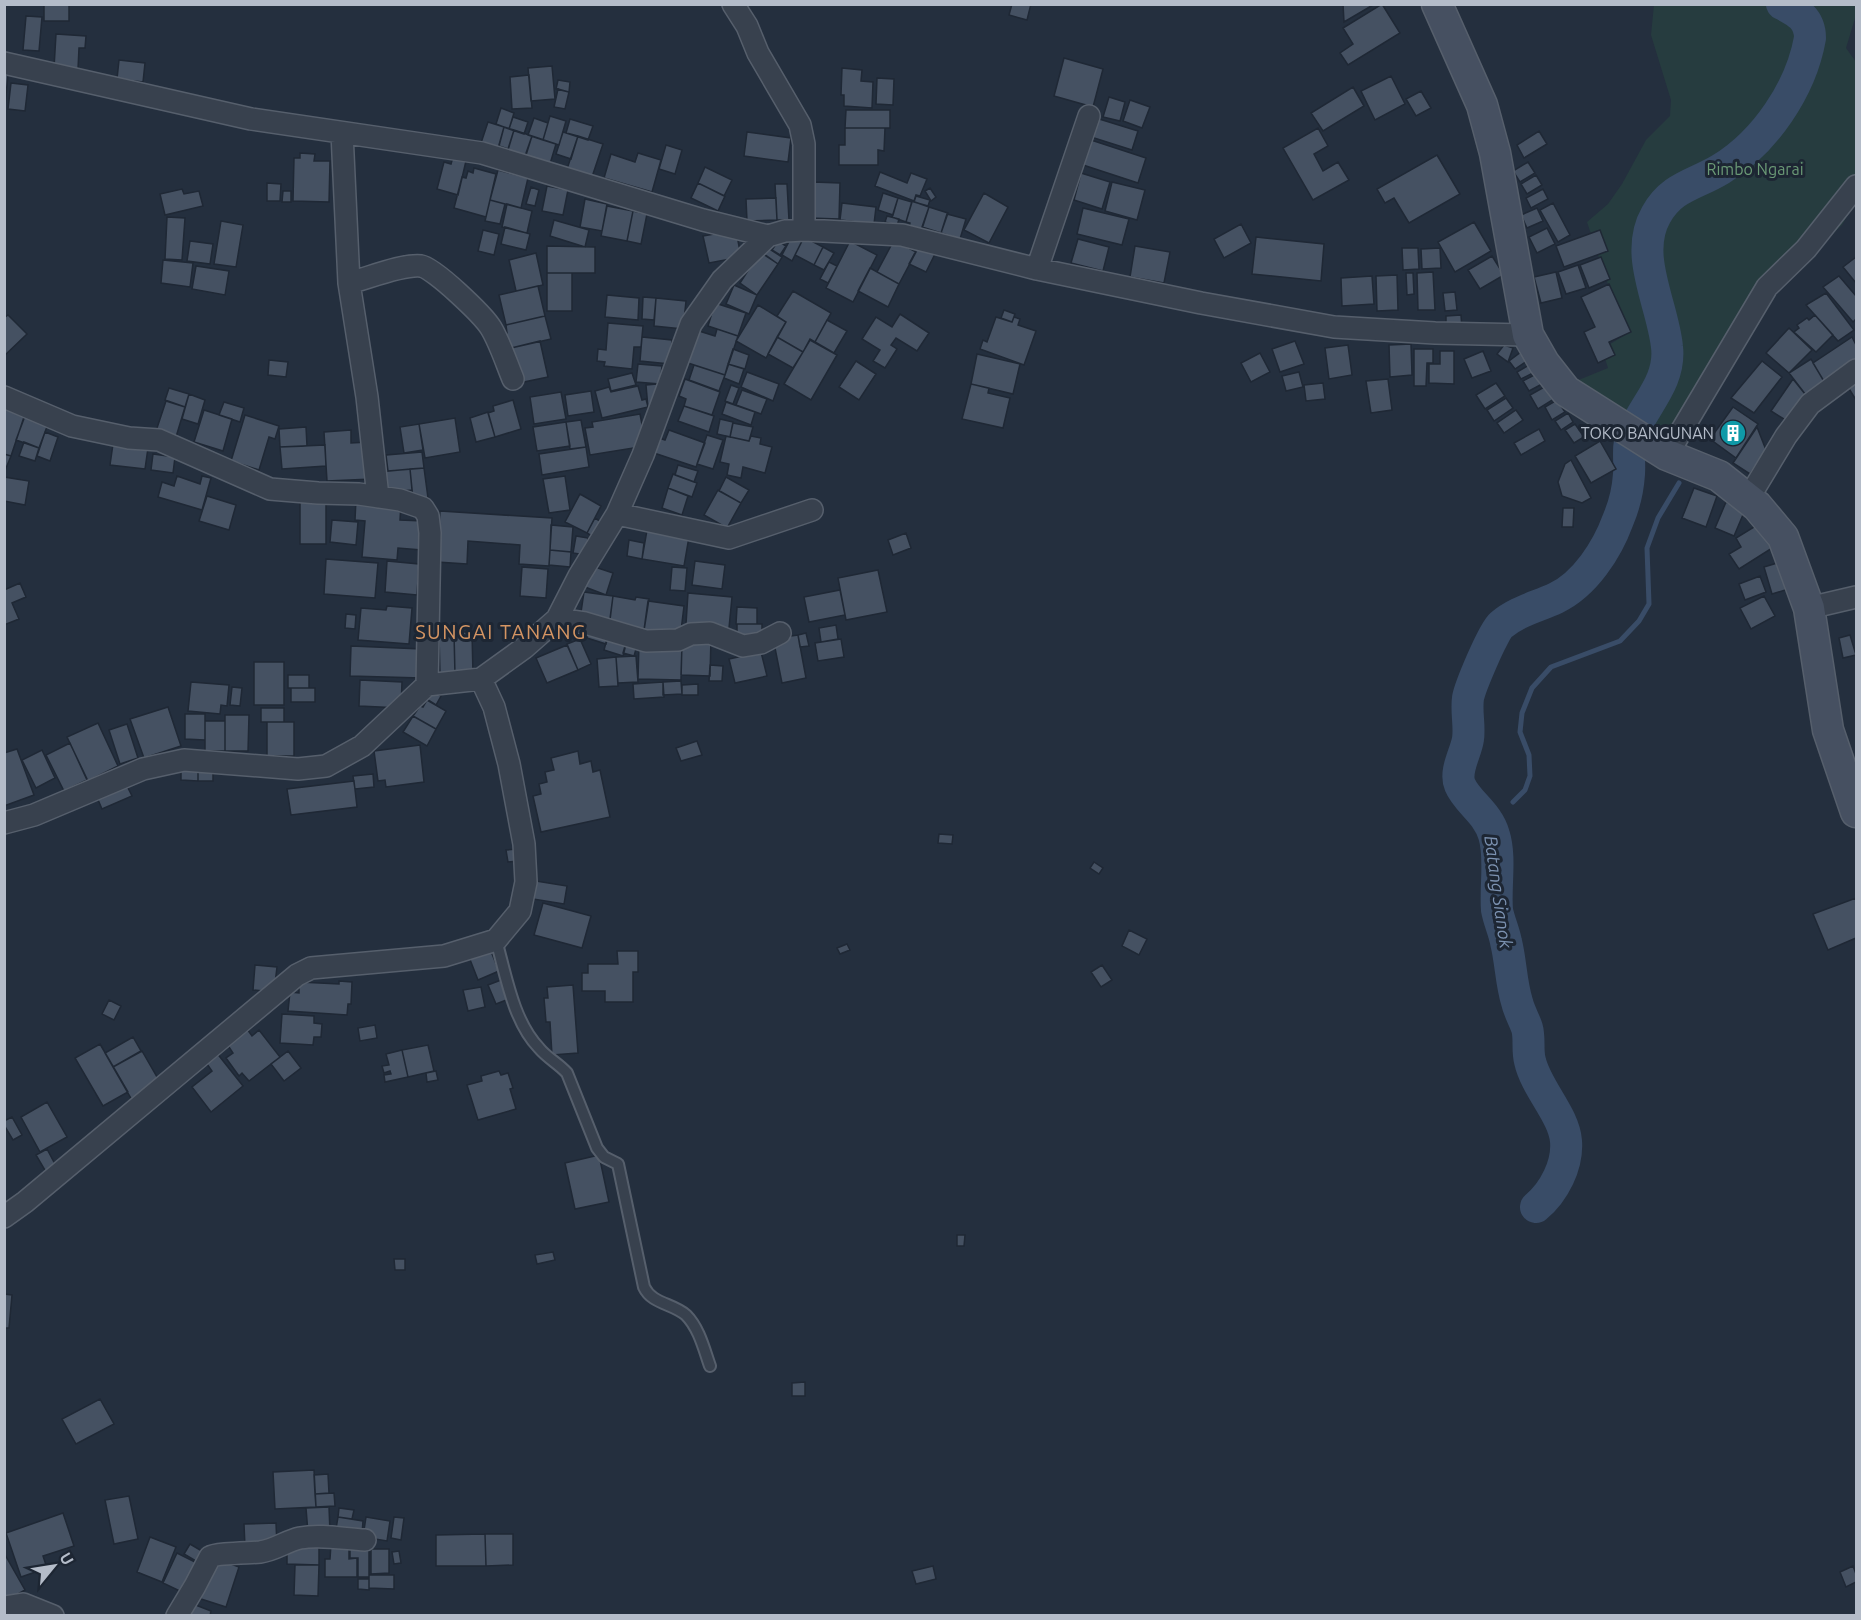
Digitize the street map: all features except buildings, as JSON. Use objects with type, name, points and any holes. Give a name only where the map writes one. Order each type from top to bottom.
[{"type":"main road","points":[[1437,4],[1482,105],[1495,153],[1528,335],[1544,363],[1566,391],[1667,454],[1719,476],[1757,506],[1783,537],[1809,608],[1828,730],[1857,812]]},
{"type":"street","points":[[733,4],[747,26],[758,53],[800,125],[804,144],[804,230]]},
{"type":"street","points":[[4,63],[250,119],[482,153],[703,220],[768,236]]},
{"type":"street","points":[[1037,269],[1089,116]]},
{"type":"street","points":[[342,134],[349,283],[367,397],[378,497]]},
{"type":"street","points":[[1667,454],[1767,286],[1806,249],[1857,186]]},
{"type":"street","points":[[4,823],[34,815],[143,769],[184,760],[298,769],[326,766],[362,746],[428,685],[481,679],[524,648],[557,619],[579,576],[617,514],[643,455],[691,324],[722,280],[768,236],[785,231],[804,230],[902,235],[1037,269],[1201,303],[1334,327],[1435,333],[1528,335]]},
{"type":"street","points":[[349,283],[405,268],[419,266],[427,268],[439,276],[484,318],[491,328],[513,379]]},
{"type":"street","points":[[1748,499],[1786,436],[1810,404],[1857,370]]},
{"type":"street","points":[[4,397],[72,426],[129,438],[159,440],[270,489],[318,494],[359,494],[400,500],[423,508],[428,516],[430,533],[428,685]]},
{"type":"street","points":[[617,514],[729,538],[812,510]]},
{"type":"street","points":[[1809,608],[1857,597]]},
{"type":"street","points":[[557,619],[585,622],[646,641],[678,640],[691,634],[710,633],[743,646],[761,643],[780,633]]},
{"type":"street","points":[[4,1217],[52,1180],[297,975],[311,968],[444,956],[496,940],[520,911],[526,882],[524,844],[509,764],[494,707],[481,679]]},
{"type":"street","points":[[177,1616],[213,1555],[265,1552],[302,1538],[365,1540]]},
{"type":"street","points":[[4,1607],[23,1604],[53,1616]]},
{"type":"lane","points":[[496,940],[513,1005],[539,1048],[567,1073],[600,1153],[618,1164],[647,1293],[656,1300],[675,1307],[693,1324],[710,1366]]},
{"type":"green space","name":"Rimbo Ngarai","points":[[1654,5],[1856,5],[1856,15],[1846,48],[1856,62],[1856,201],[1842,225],[1801,264],[1773,295],[1684,445],[1554,390],[1608,368],[1602,349],[1625,335],[1587,222],[1608,204],[1622,184],[1646,140],[1670,116],[1671,100],[1651,35]]},
{"type":"waterway","name":"Batang Sianok","points":[[1536,1207],[1554,1186],[1565,1159],[1566,1141],[1560,1121],[1530,1061],[1528,1032],[1515,995],[1508,950],[1497,910],[1497,853],[1494,835],[1487,820],[1460,785],[1458,774],[1469,729],[1468,698],[1482,660],[1501,625],[1520,613],[1567,592],[1594,565],[1608,543],[1627,491],[1630,439],[1661,382],[1667,359],[1664,331],[1648,263],[1647,247],[1650,230],[1656,215],[1669,198],[1737,158],[1779,113],[1798,76],[1810,38],[1808,26],[1802,17],[1782,4]]},
{"type":"waterway","points":[[1513,802],[1525,790],[1530,776],[1529,755],[1520,732],[1522,713],[1532,688],[1551,667],[1620,641],[1639,621],[1649,604],[1647,548],[1658,518],[1679,483]]},
{"type":"place","name":"TOKO BANGUNAN","points":[[1733,433]]},
{"type":"district","name":"SUNGAI TANANG","points":[[501,632]]}]
